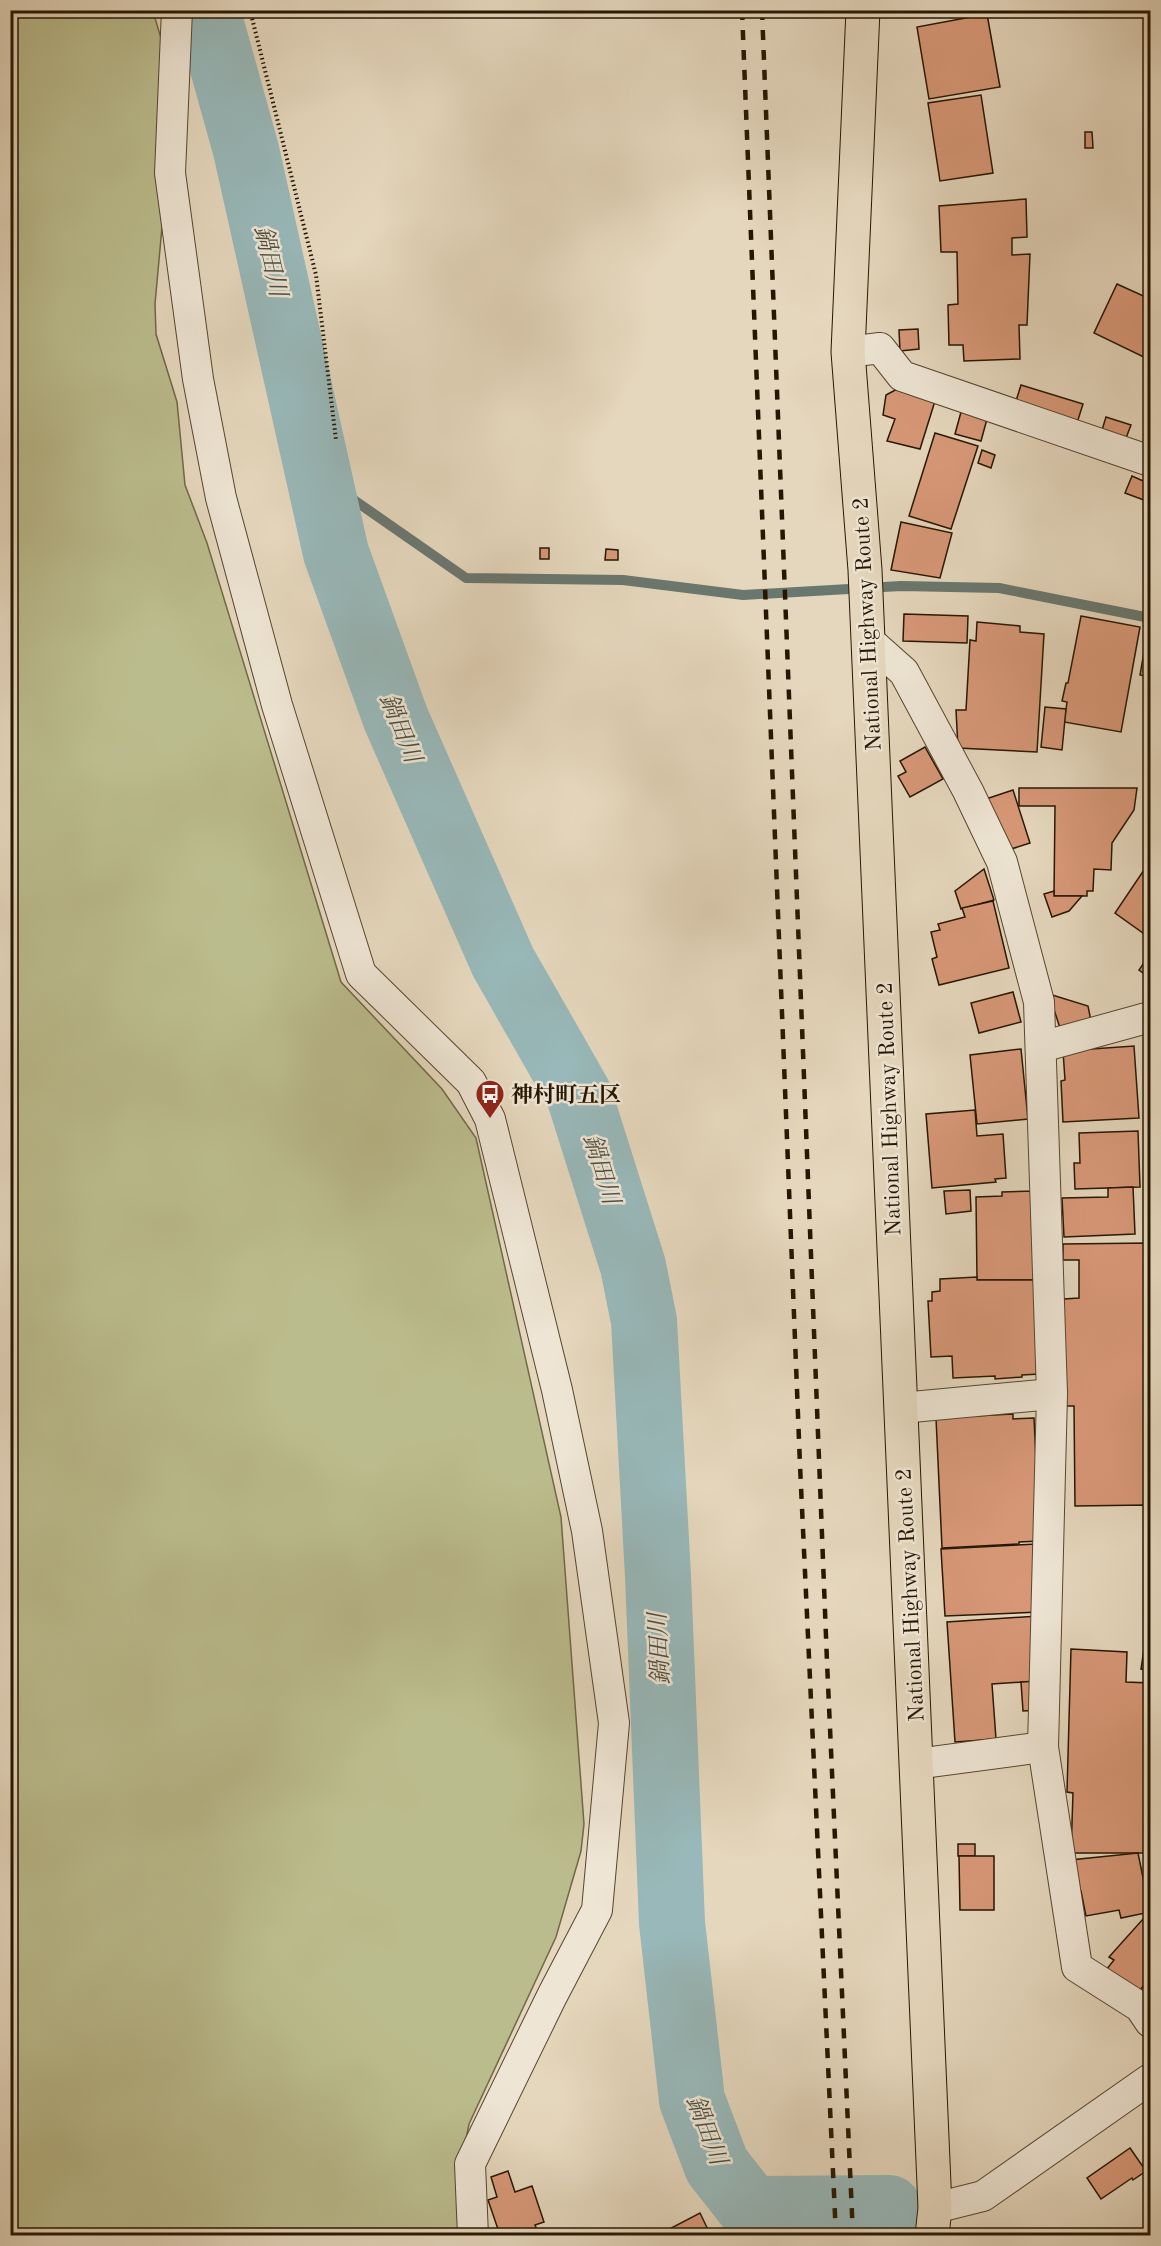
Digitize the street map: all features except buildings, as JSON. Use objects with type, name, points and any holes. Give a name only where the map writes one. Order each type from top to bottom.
[{"type":"highway","name":"National Highway Route 2","points":[[862,10],[848,352],[867,606],[936,2226]]},
{"type":"street","points":[[177,10],[170,173],[198,380],[221,498],[277,705],[361,974],[471,1082],[490,1119],[557,1390],[587,1531],[614,1723],[597,1910],[470,2164],[473,2235]]},
{"type":"street","points":[[848,352],[880,348],[902,376],[1150,461]]},
{"type":"street","points":[[868,640],[904,672],[968,791],[1002,862],[1039,1002],[1052,1394],[1043,1747],[1077,1967],[1140,2007],[1150,2022]]},
{"type":"street","points":[[1041,1047],[1150,1017]]},
{"type":"street","points":[[901,1408],[1052,1394]]},
{"type":"street","points":[[916,1764],[1043,1747]]},
{"type":"street","points":[[936,2226],[983,2196],[1150,2079]]},
{"type":"path","points":[[250,10],[316,275],[336,440]]},
{"type":"green space","points":[[11,11],[153,11],[165,52],[163,216],[155,304],[156,334],[177,402],[185,485],[207,543],[341,982],[442,1089],[476,1138],[561,1517],[584,1824],[581,1851],[556,1937],[469,2124],[463,2155],[472,2235],[11,2236]]},
{"type":"waterway","name":"鍋田川","points":[[207,10],[246,150],[336,553],[396,719],[503,962],[579,1095],[633,1266],[644,1321],[658,1576],[672,1923],[692,2100],[717,2166],[751,2209],[889,2208],[896,2236]]},
{"type":"waterway","points":[[318,475],[466,578],[623,580],[743,595],[901,586],[999,588],[1150,618]]},
{"type":"railway","points":[[742,10],[800,1465],[836,2236]]},
{"type":"railway","points":[[762,10],[827,1662],[853,2236]]},
{"type":"place","name":"神村町五区","points":[[490,1120]]}]
